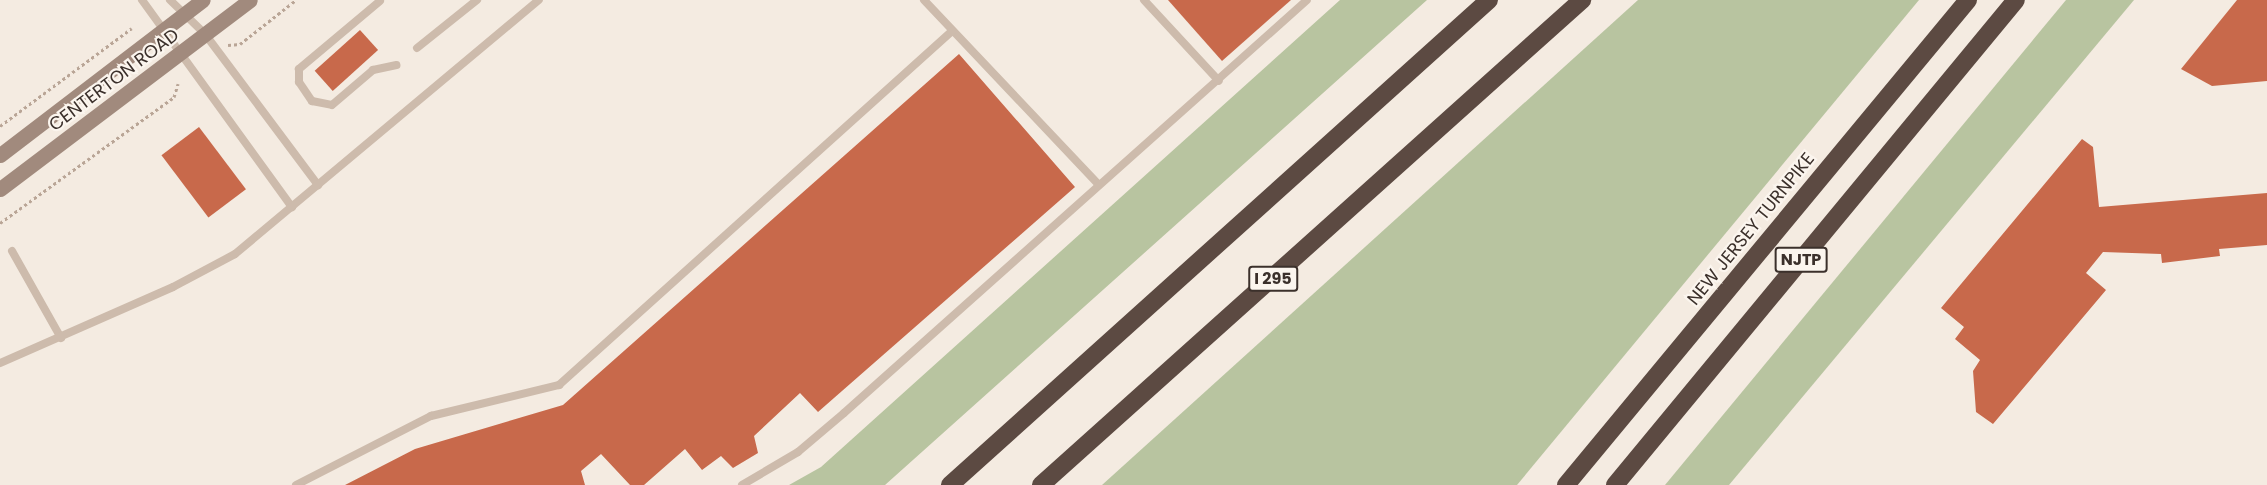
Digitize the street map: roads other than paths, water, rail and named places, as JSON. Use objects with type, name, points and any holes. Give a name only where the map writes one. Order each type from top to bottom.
[{"type":"highway","points":[[950,485],[1489,0]]},
{"type":"highway","name":"I 295","points":[[1041,485],[1582,0]]},
{"type":"highway","name":"NEW JERSEY TURNPIKE","points":[[1566,485],[1968,0]]},
{"type":"highway","name":"NJTP","points":[[1614,485],[2016,0]]},
{"type":"main road","name":"CENTERTON ROAD","points":[[0,155],[203,0]]},
{"type":"main road","name":"CENTERTON ROAD","points":[[0,189],[250,0]]},
{"type":"lane","points":[[142,0],[183,52],[292,207]]},
{"type":"lane","points":[[170,0],[205,34],[318,185]]},
{"type":"lane","points":[[417,48],[477,0]]},
{"type":"lane","points":[[0,363],[61,338],[235,254],[539,0]]},
{"type":"lane","points":[[924,0],[1098,184]]},
{"type":"lane","points":[[1144,0],[1219,81]]},
{"type":"lane","points":[[742,485],[798,452],[1098,184],[1219,81],[1307,0]]},
{"type":"lane","points":[[380,1],[299,69],[299,82],[312,101],[332,105],[373,70],[396,65]]},
{"type":"lane","points":[[296,485],[431,416],[559,385],[952,31]]},
{"type":"lane","points":[[12,251],[61,338]]}]
